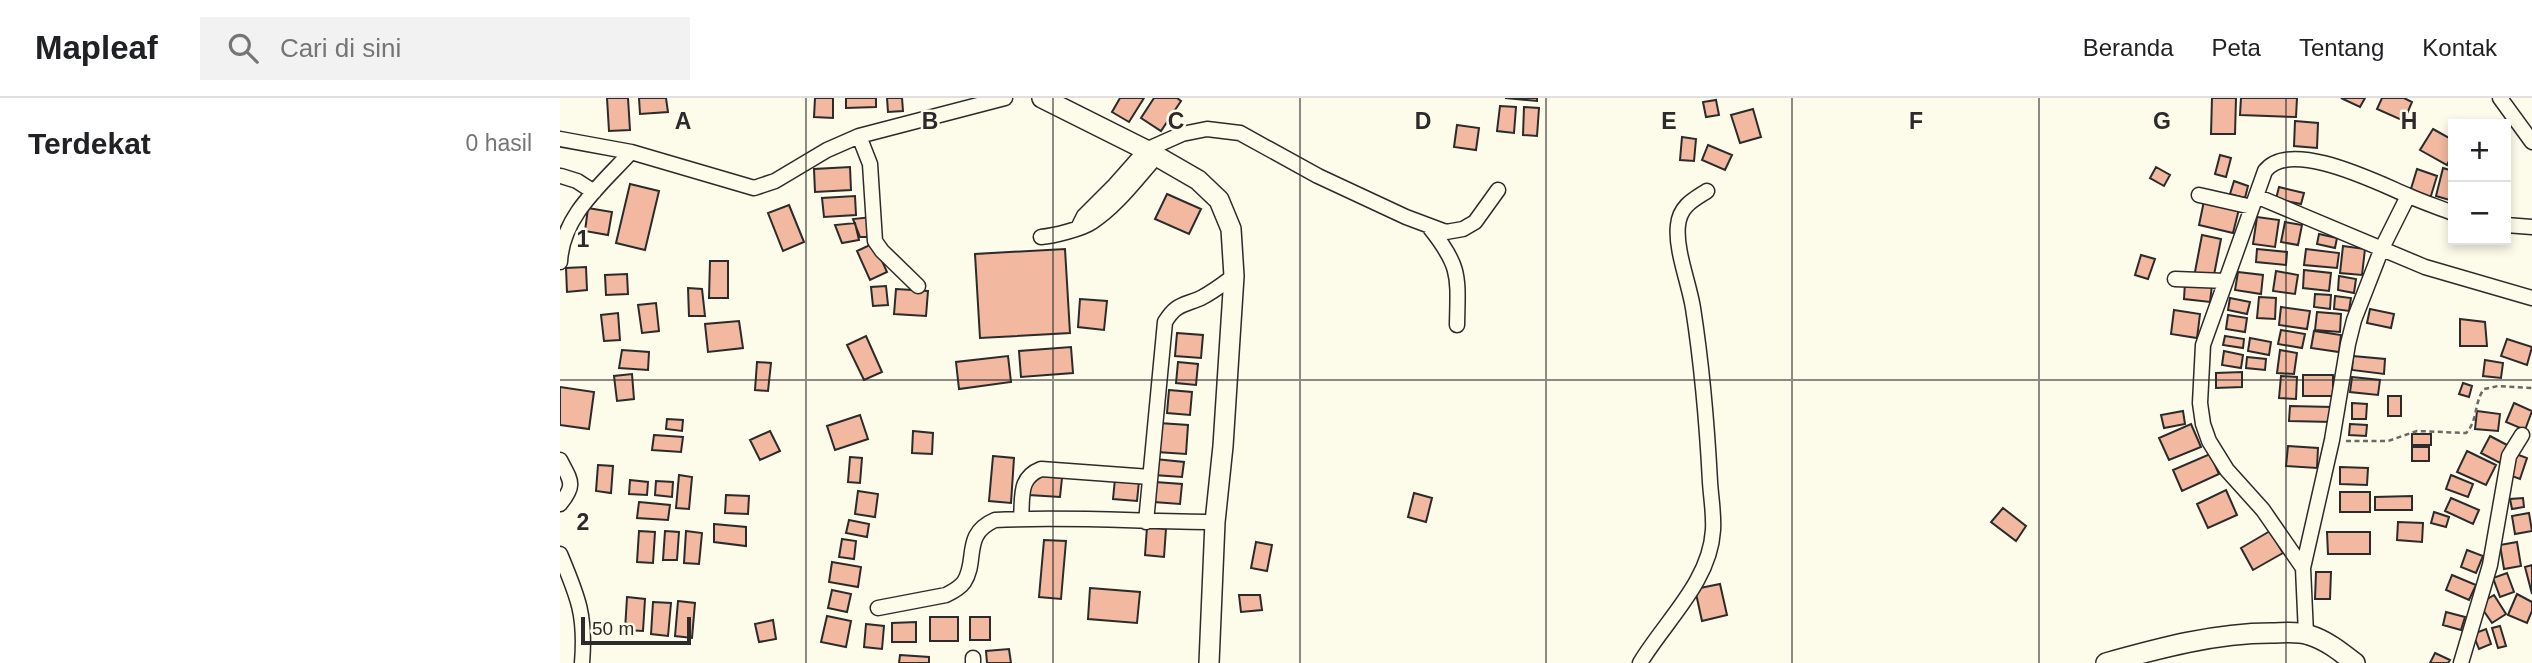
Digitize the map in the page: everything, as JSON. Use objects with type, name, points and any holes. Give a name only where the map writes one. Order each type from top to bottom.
[{"type":"street","points":[[560,139],[631,152],[754,188],[775,181],[827,150],[859,136],[1005,98]]},
{"type":"street","points":[[1042,98],[1153,151],[1198,180],[1219,200],[1231,229],[1234,276],[1223,446],[1215,522],[1209,663]]},
{"type":"street","points":[[2500,98],[2532,142]]},
{"type":"street","points":[[1041,237],[1054,236],[1079,226],[1084,216],[1153,151],[1182,134],[1207,129],[1240,133],[1318,176],[1446,232],[1463,229],[1475,222],[1498,190]]},
{"type":"street","points":[[859,136],[870,164],[875,241],[918,286]]},
{"type":"street","points":[[560,262],[563,238],[571,219],[631,152]]},
{"type":"street","points":[[2304,568],[2263,510],[2227,470],[2209,441],[2200,403],[2203,345],[2268,166],[2294,159],[2328,164],[2371,178],[2448,211]]},
{"type":"street","points":[[561,176],[577,181],[594,192]]},
{"type":"street","points":[[1640,663],[1696,581],[1710,548],[1713,529],[1707,415],[1690,290],[1677,238],[1683,207],[1707,191]]},
{"type":"street","points":[[2199,195],[2254,201],[2447,275],[2532,298]]},
{"type":"street","points":[[2306,634],[2304,568],[2332,440],[2348,344],[2354,320],[2382,248],[2408,196]]},
{"type":"street","points":[[2511,225],[2532,227]]},
{"type":"street","points":[[1429,226],[1454,263],[1458,282],[1457,325]]},
{"type":"street","points":[[1146,522],[1165,323],[1171,311],[1178,306],[1200,298],[1234,276]]},
{"type":"street","points":[[2175,279],[2226,281]]},
{"type":"street","points":[[2461,663],[2490,565],[2509,456],[2522,435]]},
{"type":"street","points":[[560,460],[571,488],[560,504]]},
{"type":"street","points":[[1021,518],[1025,478],[1031,472],[1041,469],[1150,477]]},
{"type":"street","points":[[878,608],[946,595],[955,590],[965,581],[973,546],[983,525],[995,520],[1021,518],[1215,522]]},
{"type":"street","points":[[560,554],[583,614],[585,632],[582,663]]},
{"type":"street","points":[[2106,663],[2203,639],[2249,633],[2306,634],[2333,647],[2356,663]]},
{"type":"path","points":[[2332,440],[2375,443],[2399,439],[2417,431],[2466,433],[2471,428],[2484,389],[2498,386],[2532,388]]},
{"type":"building","points":[[607,98],[628,98],[630,130],[609,131]]},
{"type":"building","points":[[639,98],[666,98],[668,112],[640,114]]},
{"type":"building","points":[[815,98],[833,98],[833,118],[814,117]]},
{"type":"building","points":[[846,98],[876,98],[876,107],[846,108]]},
{"type":"building","points":[[887,98],[902,98],[903,111],[888,112]]},
{"type":"building","points":[[1120,98],[1144,98],[1129,122],[1112,112]]},
{"type":"building","points":[[1154,98],[1177,98],[1181,101],[1161,131],[1141,118]]},
{"type":"building","points":[[1505,98],[1537,98],[1537,101]]},
{"type":"building","points":[[2212,98],[2236,98],[2235,134],[2211,134]]},
{"type":"building","points":[[2241,98],[2297,98],[2296,117],[2240,115]]},
{"type":"building","points":[[2341,98],[2365,98],[2360,107]]},
{"type":"building","points":[[2382,98],[2404,98],[2412,102],[2404,121],[2377,109]]},
{"type":"building","points":[[1716,100],[1719,115],[1706,117],[1703,102]]},
{"type":"building","points":[[1500,106],[1516,107],[1514,133],[1497,131]]},
{"type":"building","points":[[1524,107],[1539,108],[1537,136],[1523,135]]},
{"type":"building","points":[[1753,109],[1761,137],[1740,143],[1731,115]]},
{"type":"building","points":[[2295,121],[2318,123],[2317,148],[2294,146]]},
{"type":"building","points":[[1457,125],[1479,128],[1476,150],[1454,147]]},
{"type":"building","points":[[2433,129],[2448,137],[2447,165],[2420,150]]},
{"type":"building","points":[[1682,137],[1696,139],[1694,161],[1680,160]]},
{"type":"building","points":[[1708,145],[1732,155],[1725,170],[1702,160]]},
{"type":"building","points":[[2220,155],[2231,158],[2226,177],[2215,174]]},
{"type":"building","points":[[850,167],[851,190],[815,192],[814,169]]},
{"type":"building","points":[[2156,167],[2170,175],[2164,186],[2150,178]]},
{"type":"building","points":[[2443,168],[2448,170],[2448,200],[2436,196]]},
{"type":"building","points":[[2417,169],[2437,176],[2430,199],[2410,192]]},
{"type":"building","points":[[2234,181],[2248,186],[2245,198],[2230,194]]},
{"type":"building","points":[[630,184],[659,191],[645,250],[616,243]]},
{"type":"building","points":[[2279,187],[2304,193],[2301,204],[2276,199]]},
{"type":"building","points":[[1167,194],[1201,209],[1189,234],[1155,219]]},
{"type":"building","points":[[855,196],[856,215],[824,217],[822,198]]},
{"type":"building","points":[[2204,201],[2239,209],[2233,233],[2199,225]]},
{"type":"building","points":[[789,205],[804,242],[783,251],[768,213]]},
{"type":"building","points":[[588,208],[612,212],[608,235],[585,231]]},
{"type":"building","points":[[872,217],[874,237],[860,237],[853,219]]},
{"type":"building","points":[[2257,217],[2279,220],[2275,247],[2253,244]]},
{"type":"building","points":[[2285,222],[2302,225],[2298,245],[2281,242]]},
{"type":"building","points":[[855,223],[859,240],[842,243],[835,225]]},
{"type":"building","points":[[2319,234],[2337,238],[2335,248],[2317,244]]},
{"type":"building","points":[[2202,235],[2221,239],[2213,280],[2194,277]]},
{"type":"building","points":[[874,243],[887,272],[870,280],[857,251]]},
{"type":"building","points":[[2343,246],[2365,249],[2362,275],[2340,273]]},
{"type":"building","points":[[1065,249],[1070,333],[980,338],[975,254]]},
{"type":"building","points":[[2257,249],[2287,252],[2286,265],[2256,262]]},
{"type":"building","points":[[2306,249],[2339,253],[2337,268],[2304,265]]},
{"type":"building","points":[[2141,255],[2155,259],[2148,279],[2135,275]]},
{"type":"building","points":[[710,261],[728,261],[728,298],[709,298]]},
{"type":"building","points":[[586,267],[587,290],[567,292],[566,268]]},
{"type":"building","points":[[2304,270],[2331,273],[2329,291],[2303,288]]},
{"type":"building","points":[[2276,271],[2298,275],[2295,294],[2273,291]]},
{"type":"building","points":[[2238,272],[2263,275],[2261,294],[2235,290]]},
{"type":"building","points":[[627,274],[628,294],[606,295],[605,275]]},
{"type":"building","points":[[2339,276],[2356,279],[2354,293],[2338,290]]},
{"type":"building","points":[[2185,282],[2212,285],[2210,302],[2184,299]]},
{"type":"building","points":[[886,286],[888,305],[873,306],[871,287]]},
{"type":"building","points":[[688,288],[702,289],[705,316],[689,316]]},
{"type":"building","points":[[896,289],[928,291],[926,316],[894,314]]},
{"type":"building","points":[[2315,294],[2331,295],[2330,309],[2314,307]]},
{"type":"building","points":[[2335,296],[2351,298],[2349,311],[2334,309]]},
{"type":"building","points":[[2259,297],[2276,298],[2275,319],[2257,318]]},
{"type":"building","points":[[2230,298],[2250,302],[2247,314],[2228,310]]},
{"type":"building","points":[[1080,299],[1107,301],[1104,330],[1078,327]]},
{"type":"building","points":[[656,303],[659,331],[642,333],[638,305]]},
{"type":"building","points":[[2281,307],[2310,311],[2307,329],[2279,325]]},
{"type":"building","points":[[2370,309],[2394,314],[2391,328],[2367,323]]},
{"type":"building","points":[[2174,310],[2200,314],[2197,338],[2171,334]]},
{"type":"building","points":[[2317,312],[2341,314],[2340,332],[2315,330]]},
{"type":"building","points":[[618,313],[620,340],[604,341],[601,315]]},
{"type":"building","points":[[2228,315],[2247,318],[2245,332],[2226,329]]},
{"type":"building","points":[[2460,319],[2485,322],[2487,346],[2460,346]]},
{"type":"building","points":[[739,321],[743,348],[708,352],[705,324]]},
{"type":"building","points":[[2281,330],[2305,334],[2302,348],[2278,344]]},
{"type":"building","points":[[2314,331],[2341,335],[2339,352],[2311,348]]},
{"type":"building","points":[[1177,333],[1203,335],[1201,358],[1175,356]]},
{"type":"building","points":[[866,336],[882,372],[864,380],[847,345]]},
{"type":"building","points":[[2225,336],[2244,339],[2243,348],[2223,345]]},
{"type":"building","points":[[2250,338],[2271,342],[2269,355],[2248,351]]},
{"type":"building","points":[[2507,339],[2532,347],[2527,365],[2501,356]]},
{"type":"building","points":[[1071,347],[1073,373],[1021,377],[1019,351]]},
{"type":"building","points":[[622,350],[649,352],[648,370],[619,368]]},
{"type":"building","points":[[2280,350],[2297,353],[2294,374],[2277,373]]},
{"type":"building","points":[[2224,351],[2243,355],[2241,368],[2222,365]]},
{"type":"building","points":[[1008,356],[1011,382],[959,389],[956,362]]},
{"type":"building","points":[[2353,356],[2385,359],[2384,374],[2352,370]]},
{"type":"building","points":[[2247,357],[2266,359],[2265,370],[2246,368]]},
{"type":"building","points":[[2485,360],[2503,363],[2501,378],[2483,376]]},
{"type":"building","points":[[757,362],[771,363],[768,391],[755,390]]},
{"type":"building","points":[[1178,362],[1198,364],[1196,385],[1176,383]]},
{"type":"building","points":[[2242,372],[2242,387],[2216,388],[2216,373]]},
{"type":"building","points":[[632,374],[634,399],[617,401],[614,376]]},
{"type":"building","points":[[2303,375],[2333,375],[2333,396],[2303,396]]},
{"type":"building","points":[[2281,376],[2297,377],[2296,399],[2279,398]]},
{"type":"building","points":[[2352,377],[2380,380],[2378,395],[2350,392]]},
{"type":"building","points":[[2463,383],[2472,386],[2469,397],[2459,394]]},
{"type":"building","points":[[560,387],[594,392],[589,429],[560,425]]},
{"type":"building","points":[[1169,390],[1192,392],[1190,415],[1167,413]]},
{"type":"building","points":[[2388,396],[2401,396],[2401,416],[2388,416]]},
{"type":"building","points":[[2352,403],[2367,404],[2366,419],[2352,419]]},
{"type":"building","points":[[2514,403],[2532,411],[2525,430],[2506,422]]},
{"type":"building","points":[[2290,406],[2332,407],[2332,422],[2289,421]]},
{"type":"building","points":[[2183,411],[2185,424],[2164,428],[2161,415]]},
{"type":"building","points":[[2477,411],[2500,414],[2498,431],[2475,429]]},
{"type":"building","points":[[860,415],[868,439],[835,450],[827,426]]},
{"type":"building","points":[[667,419],[683,420],[682,431],[666,429]]},
{"type":"building","points":[[1159,423],[1188,425],[1186,454],[1157,452]]},
{"type":"building","points":[[2191,424],[2201,447],[2169,460],[2159,438]]},
{"type":"building","points":[[2350,424],[2367,425],[2366,436],[2349,435]]},
{"type":"building","points":[[770,431],[780,451],[760,460],[750,440]]},
{"type":"building","points":[[913,431],[933,433],[932,454],[912,453]]},
{"type":"building","points":[[2412,434],[2431,434],[2431,445],[2412,445]]},
{"type":"building","points":[[654,435],[683,437],[681,452],[652,450]]},
{"type":"building","points":[[2490,436],[2509,446],[2500,463],[2481,453]]},
{"type":"building","points":[[2288,446],[2318,448],[2317,468],[2286,466]]},
{"type":"building","points":[[2412,447],[2429,447],[2429,461],[2412,461]]},
{"type":"building","points":[[2467,451],[2496,465],[2486,485],[2457,472]]},
{"type":"building","points":[[2210,454],[2219,474],[2182,491],[2173,470]]},
{"type":"building","points":[[2516,454],[2527,458],[2520,479],[2509,475]]},
{"type":"building","points":[[993,456],[1014,458],[1011,503],[989,501]]},
{"type":"building","points":[[850,457],[862,458],[860,483],[848,482]]},
{"type":"building","points":[[1155,459],[1184,462],[1182,477],[1154,475]]},
{"type":"building","points":[[598,465],[613,466],[611,493],[596,491]]},
{"type":"building","points":[[2340,467],[2368,468],[2367,485],[2340,484]]},
{"type":"building","points":[[679,475],[692,477],[689,509],[676,508]]},
{"type":"building","points":[[1031,475],[1062,478],[1060,497],[1029,495]]},
{"type":"building","points":[[2451,475],[2473,484],[2468,497],[2446,489]]},
{"type":"building","points":[[1115,479],[1139,481],[1137,501],[1113,499]]},
{"type":"building","points":[[630,480],[648,482],[647,495],[629,494]]},
{"type":"building","points":[[656,481],[673,482],[672,497],[655,495]]},
{"type":"building","points":[[1155,482],[1182,484],[1180,504],[1154,502]]},
{"type":"building","points":[[2226,490],[2237,515],[2208,528],[2197,504]]},
{"type":"building","points":[[858,491],[878,494],[875,517],[855,514]]},
{"type":"building","points":[[2340,492],[2370,492],[2370,512],[2340,512]]},
{"type":"building","points":[[1414,493],[1432,498],[1426,522],[1408,517]]},
{"type":"building","points":[[726,495],[749,496],[748,514],[725,513]]},
{"type":"building","points":[[2412,496],[2412,510],[2375,510],[2375,497]]},
{"type":"building","points":[[2451,498],[2479,510],[2473,524],[2445,511]]},
{"type":"building","points":[[2523,498],[2524,507],[2512,509],[2510,499]]},
{"type":"building","points":[[639,502],[670,505],[668,520],[637,518]]},
{"type":"building","points":[[2003,508],[2026,526],[2016,541],[1991,522]]},
{"type":"building","points":[[2434,512],[2449,517],[2446,527],[2431,523]]},
{"type":"building","points":[[2529,513],[2532,531],[2515,534],[2512,516]]},
{"type":"building","points":[[849,520],[869,524],[867,537],[846,533]]},
{"type":"building","points":[[2398,522],[2423,523],[2422,542],[2397,540]]},
{"type":"building","points":[[714,524],[746,527],[746,546],[714,542]]},
{"type":"building","points":[[1147,527],[1166,529],[1164,557],[1145,555]]},
{"type":"building","points":[[639,531],[655,532],[653,563],[637,562]]},
{"type":"building","points":[[665,531],[679,532],[677,560],[663,560]]},
{"type":"building","points":[[686,531],[702,533],[699,564],[684,563]]},
{"type":"building","points":[[2270,531],[2283,553],[2253,570],[2241,548]]},
{"type":"building","points":[[2327,532],[2370,532],[2370,554],[2328,554]]},
{"type":"building","points":[[842,539],[856,541],[854,559],[839,557]]},
{"type":"building","points":[[1044,540],[1066,541],[1061,599],[1039,597]]},
{"type":"building","points":[[1256,542],[1272,545],[1267,571],[1251,568]]},
{"type":"building","points":[[2517,542],[2521,566],[2504,569],[2500,545]]},
{"type":"building","points":[[2467,550],[2483,556],[2476,573],[2461,567]]},
{"type":"building","points":[[832,562],[861,567],[858,587],[829,582]]},
{"type":"building","points":[[2532,565],[2532,594],[2525,567]]},
{"type":"building","points":[[2316,572],[2331,572],[2330,599],[2315,599]]},
{"type":"building","points":[[2507,573],[2514,592],[2500,597],[2493,578]]},
{"type":"building","points":[[2452,575],[2476,585],[2469,600],[2446,590]]},
{"type":"building","points":[[1720,584],[1727,615],[1702,621],[1695,589]]},
{"type":"building","points":[[1090,588],[1140,592],[1137,623],[1088,619]]},
{"type":"building","points":[[832,590],[851,594],[847,612],[828,608]]},
{"type":"building","points":[[2517,594],[2532,602],[2527,623],[2508,615]]},
{"type":"building","points":[[1239,595],[1260,595],[1262,610],[1241,612]]},
{"type":"building","points":[[2494,595],[2506,614],[2492,623],[2479,604]]},
{"type":"building","points":[[627,597],[645,599],[643,631],[625,630]]},
{"type":"building","points":[[678,601],[695,603],[692,638],[675,636]]},
{"type":"building","points":[[653,602],[671,603],[668,636],[651,634]]},
{"type":"building","points":[[2446,612],[2465,617],[2461,630],[2443,625]]},
{"type":"building","points":[[827,616],[851,621],[846,647],[821,642]]},
{"type":"building","points":[[930,617],[958,617],[958,641],[930,641]]},
{"type":"building","points":[[970,617],[990,617],[990,640],[970,640]]},
{"type":"building","points":[[773,620],[776,639],[759,642],[755,624]]},
{"type":"building","points":[[916,622],[916,642],[892,642],[892,623]]},
{"type":"building","points":[[866,624],[884,626],[882,649],[864,647]]},
{"type":"building","points":[[2500,626],[2506,646],[2498,648],[2492,628]]},
{"type":"building","points":[[2486,629],[2491,644],[2479,649],[2473,634]]},
{"type":"building","points":[[1009,649],[1011,663],[987,663],[986,651]]},
{"type":"building","points":[[2435,653],[2450,660],[2448,663],[2430,663]]},
{"type":"building","points":[[900,655],[929,657],[929,663],[899,663]]}]
